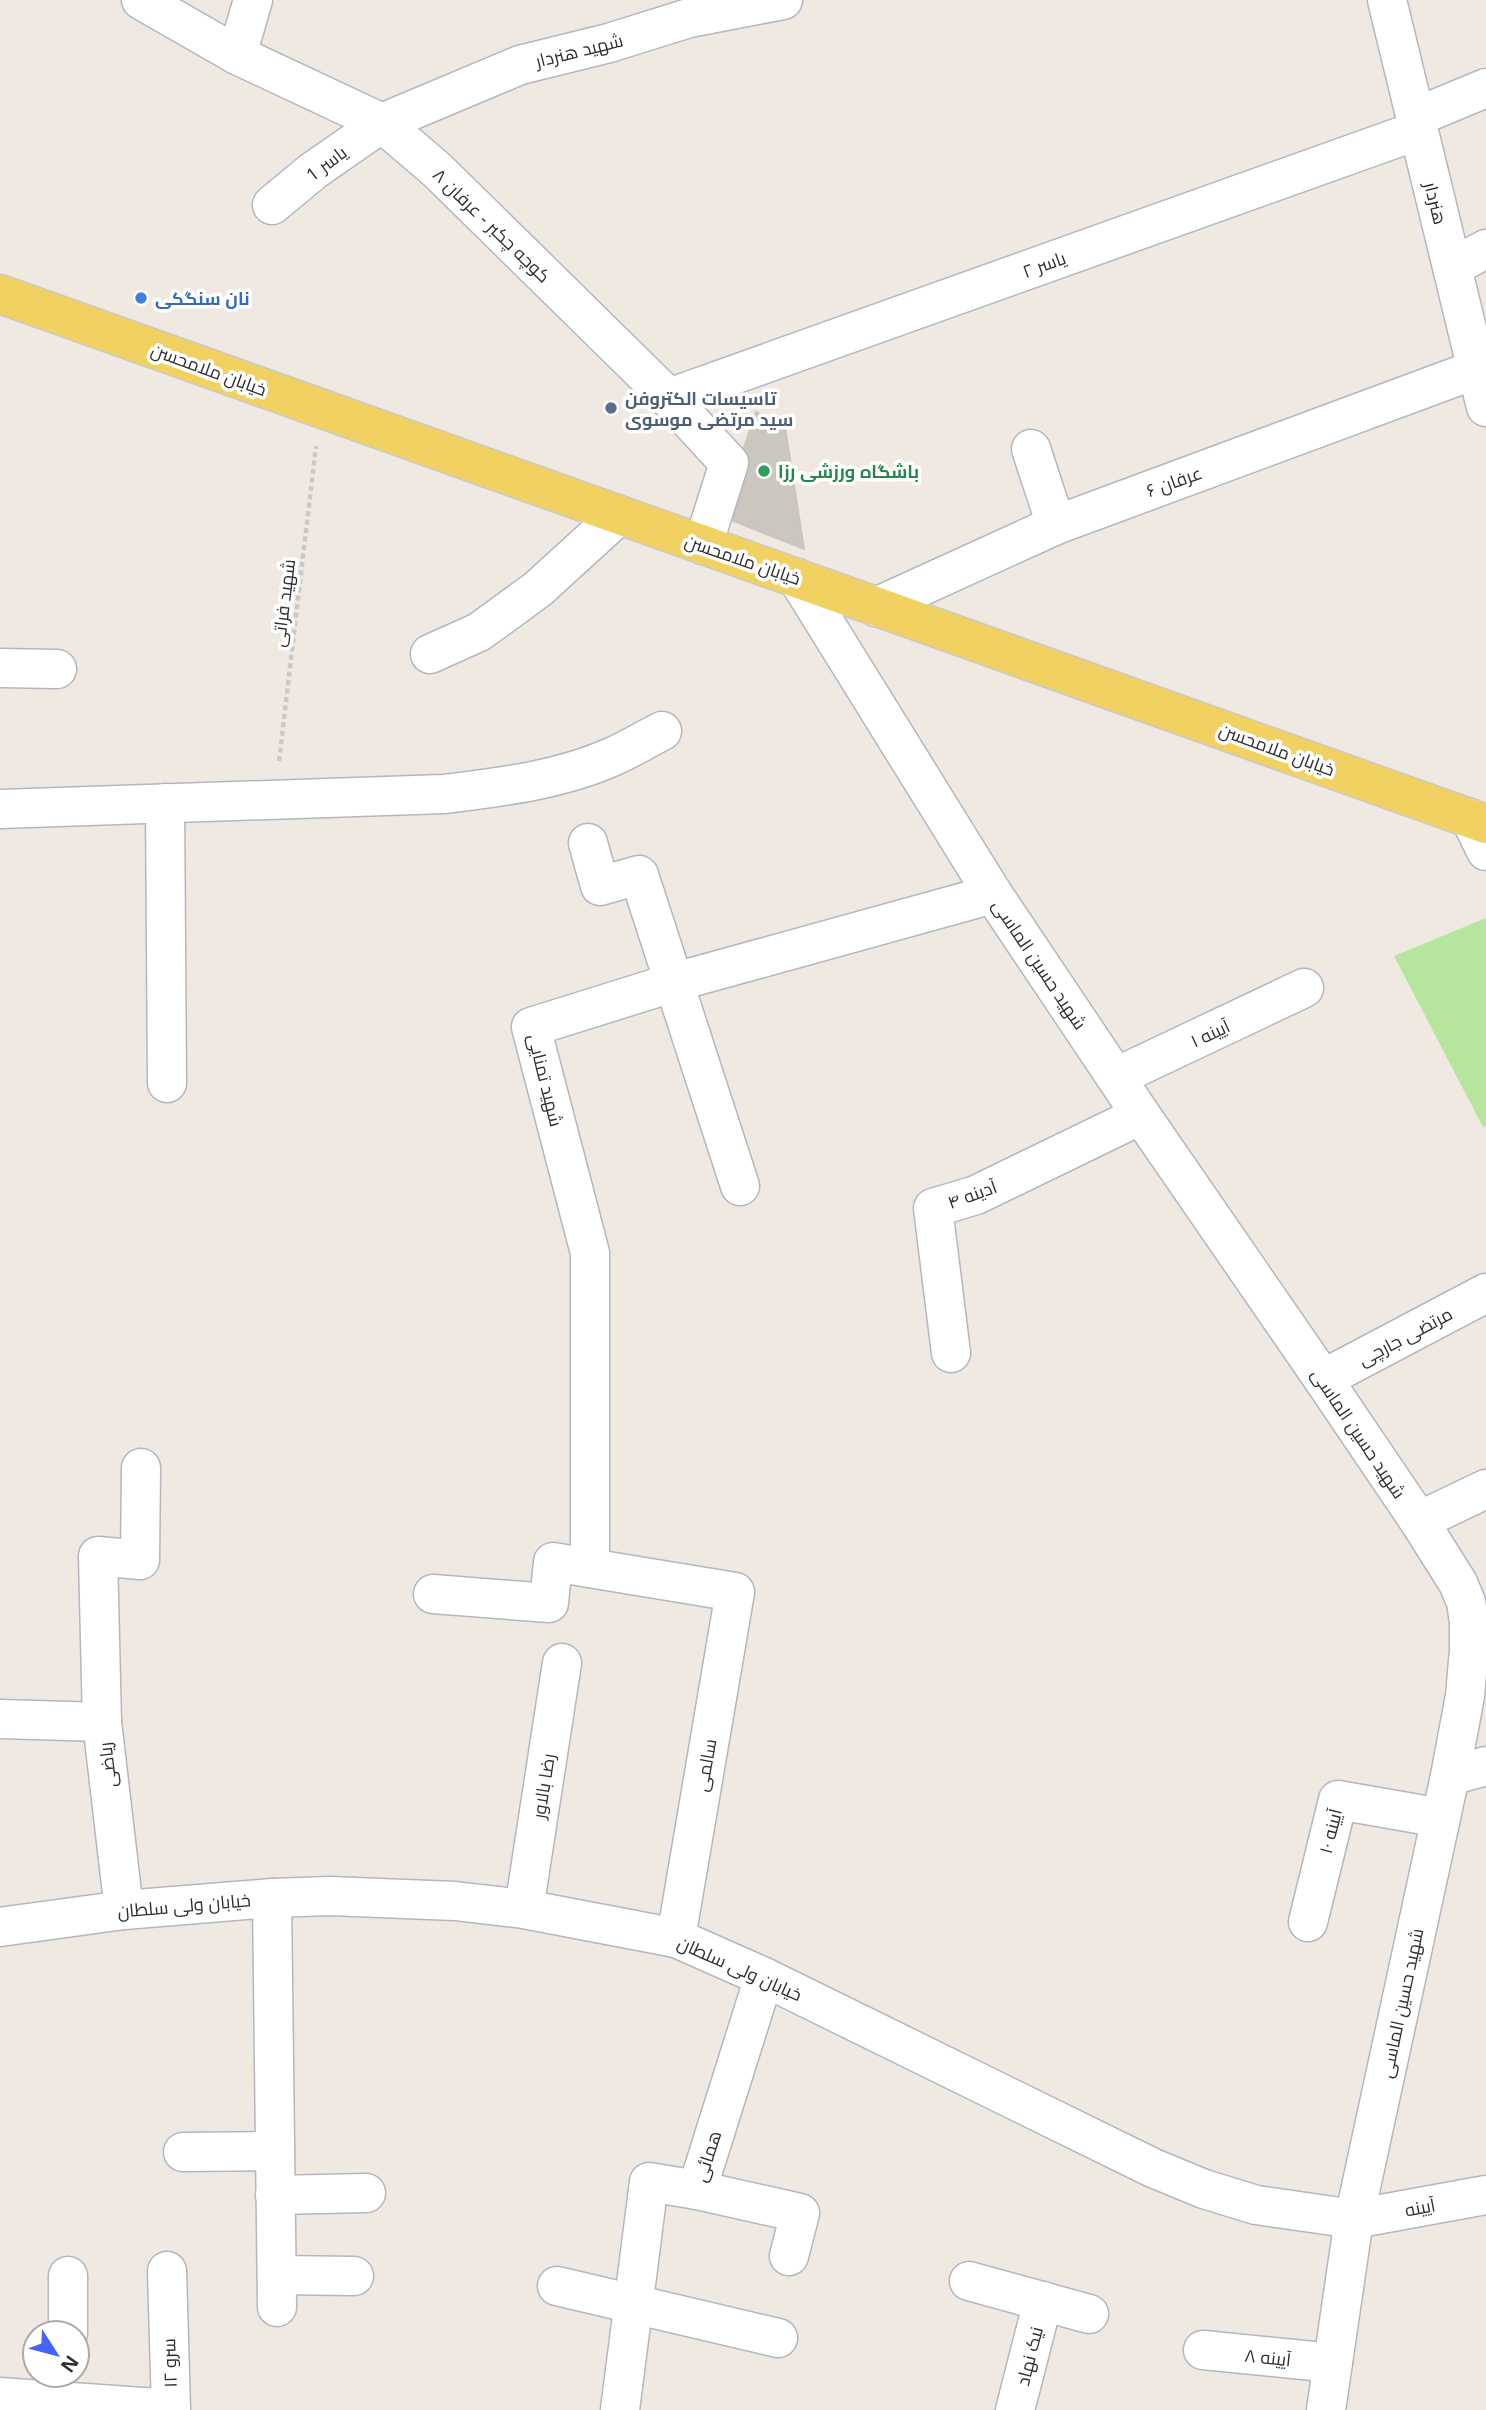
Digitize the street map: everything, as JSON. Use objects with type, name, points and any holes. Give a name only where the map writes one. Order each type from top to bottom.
[{"type":"main road","name":"خیابان ملامحسن","points":[[0,294],[797,578],[1481,831]]},
{"type":"street","name":"کوچه چکبر - عرفان ۸","points":[[141,0],[237,55],[382,122],[437,170],[669,398],[729,463],[703,545]]},
{"type":"street","points":[[237,55],[253,0]]},
{"type":"street","name":"شهید هنردار","points":[[382,122],[520,65],[609,43],[689,18],[783,0]]},
{"type":"street","name":"هنردار","points":[[1387,0],[1486,407]]},
{"type":"street","name":"یاسر ۲","points":[[669,398],[1417,124],[1486,88]]},
{"type":"street","name":"یاسر 1","points":[[272,205],[313,171],[382,122]]},
{"type":"street","points":[[1452,267],[1486,249]]},
{"type":"street","name":"عرفان ۶","points":[[876,607],[1056,525],[1477,369]]},
{"type":"street","points":[[1031,449],[1056,525]]},
{"type":"street","points":[[430,654],[479,632],[538,589],[618,515]]},
{"type":"street","name":"شهید حسین الماسی","points":[[797,578],[993,894],[1419,1521],[1458,1583],[1466,1602],[1469,1622],[1465,1696],[1354,2219],[1326,2410]]},
{"type":"street","points":[[0,668],[57,669]]},
{"type":"street","points":[[0,809],[444,794],[500,787],[558,775],[612,757],[662,731]]},
{"type":"street","points":[[165,803],[167,1083]]},
{"type":"street","points":[[588,843],[600,886],[639,875],[740,1186]]},
{"type":"street","name":"شهید تمنایی","points":[[590,1568],[590,1254],[531,1027],[675,982],[993,894]]},
{"type":"street","name":"آیینه ۱","points":[[1116,1077],[1304,988]]},
{"type":"street","name":"آدینه ۴","points":[[951,1353],[933,1208],[976,1195],[1141,1115]]},
{"type":"street","name":"مرتضی جارچی","points":[[1324,1379],[1486,1293]]},
{"type":"street","points":[[102,1722],[98,1556],[140,1560],[141,1468]]},
{"type":"street","points":[[1419,1521],[1486,1489]]},
{"type":"street","points":[[433,1594],[549,1603],[553,1562],[590,1568]]},
{"type":"street","name":"سالمی","points":[[590,1568],[735,1592],[676,1938]]},
{"type":"street","name":"رضا بالاور","points":[[524,1909],[562,1663]]},
{"type":"street","name":"ریاضی","points":[[0,1719],[102,1722],[124,1910]]},
{"type":"street","points":[[1450,1776],[1486,1766]]},
{"type":"street","name":"آیینه ۱۰","points":[[1308,1922],[1338,1800],[1441,1818]]},
{"type":"street","name":"خیابان ولی سلطان","points":[[0,1927],[124,1910],[330,1896],[455,1901],[524,1909],[676,1938],[952,2068],[1153,2168],[1204,2189],[1256,2205],[1354,2219]]},
{"type":"street","points":[[272,1898],[277,2291],[354,2276]]},
{"type":"street","name":"همائی","points":[[620,2410],[649,2182],[697,2190],[764,1978]]},
{"type":"street","points":[[183,2152],[275,2151]]},
{"type":"street","points":[[697,2190],[800,2213],[789,2256]]},
{"type":"street","points":[[275,2195],[366,2193]]},
{"type":"street","name":"آیینه","points":[[1354,2219],[1486,2194]]},
{"type":"street","name":"سرو ۱۲","points":[[0,2397],[68,2389],[171,2409],[166,2271]]},
{"type":"street","points":[[68,2276],[68,2319]]},
{"type":"street","points":[[969,2281],[1089,2314]]},
{"type":"street","points":[[557,2286],[779,2338]]},
{"type":"street","name":"نیک نهاد","points":[[1014,2410],[1043,2301]]},
{"type":"street","name":"آیینه ۸","points":[[1203,2350],[1334,2364]]},
{"type":"path","name":"شهید فراتی","points":[[274,800],[320,408]]},
{"type":"green space","points":[[1486,918],[1486,1126],[1483,1127],[1394,956]]},
{"type":"building","name":"باشگاه ورزشی رزا","points":[[756,412],[785,427],[804,549],[721,516]]},
{"type":"place","name":"نان سنگکی","points":[[141,298]]},
{"type":"place","name":"تاسیسات الکتروفن سید مرتضی موسوی","points":[[611,408]]},
{"type":"place","name":"باشگاه ورزشی رزا","points":[[764,471]]}]
